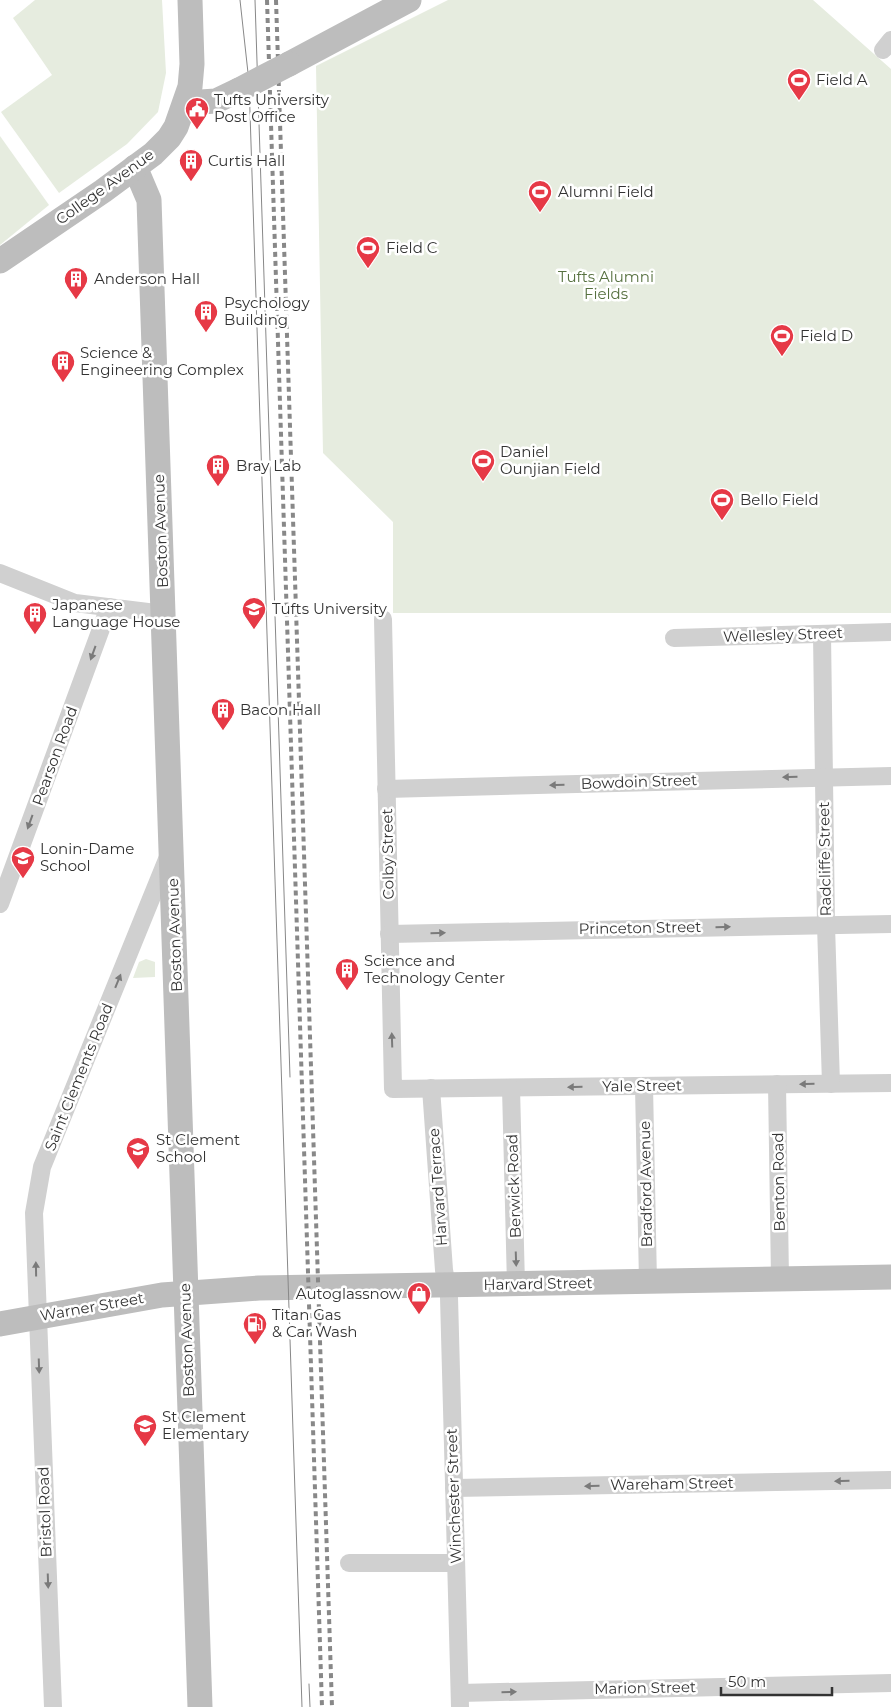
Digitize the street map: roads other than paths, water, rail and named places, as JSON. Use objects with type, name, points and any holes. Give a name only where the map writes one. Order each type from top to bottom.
[{"type":"street","points":[[190,0],[192,64],[185,103],[216,100],[239,90],[409,0]]},
{"type":"street","name":"College Avenue","points":[[0,261],[154,154],[169,138],[185,103]]},
{"type":"street","name":"Boston Avenue","points":[[135,166],[149,200],[200,1707]]},
{"type":"street","points":[[0,573],[75,603],[164,614]]},
{"type":"street","name":"Pearson Road","points":[[0,904],[110,607]]},
{"type":"street","name":"Colby Street","points":[[383,619],[394,1089]]},
{"type":"street","name":"Wellesley Street","points":[[674,638],[891,632]]},
{"type":"street","name":"Radcliffe Street","points":[[822,634],[823,776],[831,1084]]},
{"type":"street","name":"Bowdoin Street","points":[[386,789],[823,776],[891,776]]},
{"type":"street","name":"Saint Clements Road","points":[[37,1317],[34,1213],[42,1167],[172,847]]},
{"type":"street","name":"Princeton Street","points":[[389,934],[891,924]]},
{"type":"street","name":"Yale Street","points":[[394,1089],[891,1083]]},
{"type":"street","name":"Benton Road","points":[[777,1084],[780,1279]]},
{"type":"street","name":"Bradford Avenue","points":[[644,1086],[648,1282]]},
{"type":"street","name":"Harvard Terrace","points":[[431,1088],[447,1285]]},
{"type":"street","name":"Berwick Road","points":[[511,1088],[516,1285]]},
{"type":"street","name":"Harvard Street","points":[[185,1294],[259,1288],[891,1277]]},
{"type":"street","name":"Winchester Street","points":[[447,1285],[460,1700]]},
{"type":"street","name":"Warner Street","points":[[0,1324],[162,1295],[185,1294]]},
{"type":"street","name":"Bristol Road","points":[[37,1317],[53,1707]]},
{"type":"street","name":"Wareham Street","points":[[454,1488],[891,1480]]},
{"type":"street","points":[[350,1563],[456,1563]]},
{"type":"street","name":"Marion Street","points":[[460,1700],[891,1683]]},
{"type":"tram line","points":[[240,0],[249,82],[302,1707]]},
{"type":"tram line","points":[[255,0],[290,1077]]},
{"type":"tram line","points":[[309,1684],[310,1707]]},
{"type":"railway","points":[[267,0],[322,1707]]},
{"type":"railway","points":[[276,0],[332,1707]]},
{"type":"place","name":"Field A","points":[[799,101]]},
{"type":"place","name":"Tufts University Post Office","points":[[197,130]]},
{"type":"place","name":"Curtis Hall","points":[[191,182]]},
{"type":"place","name":"Alumni Field","points":[[540,213]]},
{"type":"place","name":"Field C","points":[[368,269]]},
{"type":"place","name":"Anderson Hall","points":[[76,300]]},
{"type":"place","name":"Psychology Building","points":[[206,333]]},
{"type":"place","name":"Field D","points":[[782,357]]},
{"type":"place","name":"Science & Engineering Complex","points":[[63,383]]},
{"type":"place","name":"Daniel Ounjian Field","points":[[483,482]]},
{"type":"place","name":"Bray Lab","points":[[218,487]]},
{"type":"place","name":"Bello Field","points":[[722,521]]},
{"type":"place","name":"Tufts University","points":[[254,630]]},
{"type":"place","name":"Japanese Language House","points":[[35,635]]},
{"type":"place","name":"Bacon Hall","points":[[223,731]]},
{"type":"place","name":"Lonin-Dame School","points":[[23,879]]},
{"type":"place","name":"Science and Technology Center","points":[[347,991]]},
{"type":"place","name":"St Clement School","points":[[138,1170]]},
{"type":"place","name":"Autoglassnow","points":[[419,1315]]},
{"type":"place","name":"Titan Gas & Car Wash","points":[[255,1345]]},
{"type":"place","name":"St Clement Elementary","points":[[145,1447]]},
{"type":"park label","name":"Tufts Alumni Fields","points":[[606,286]]}]
